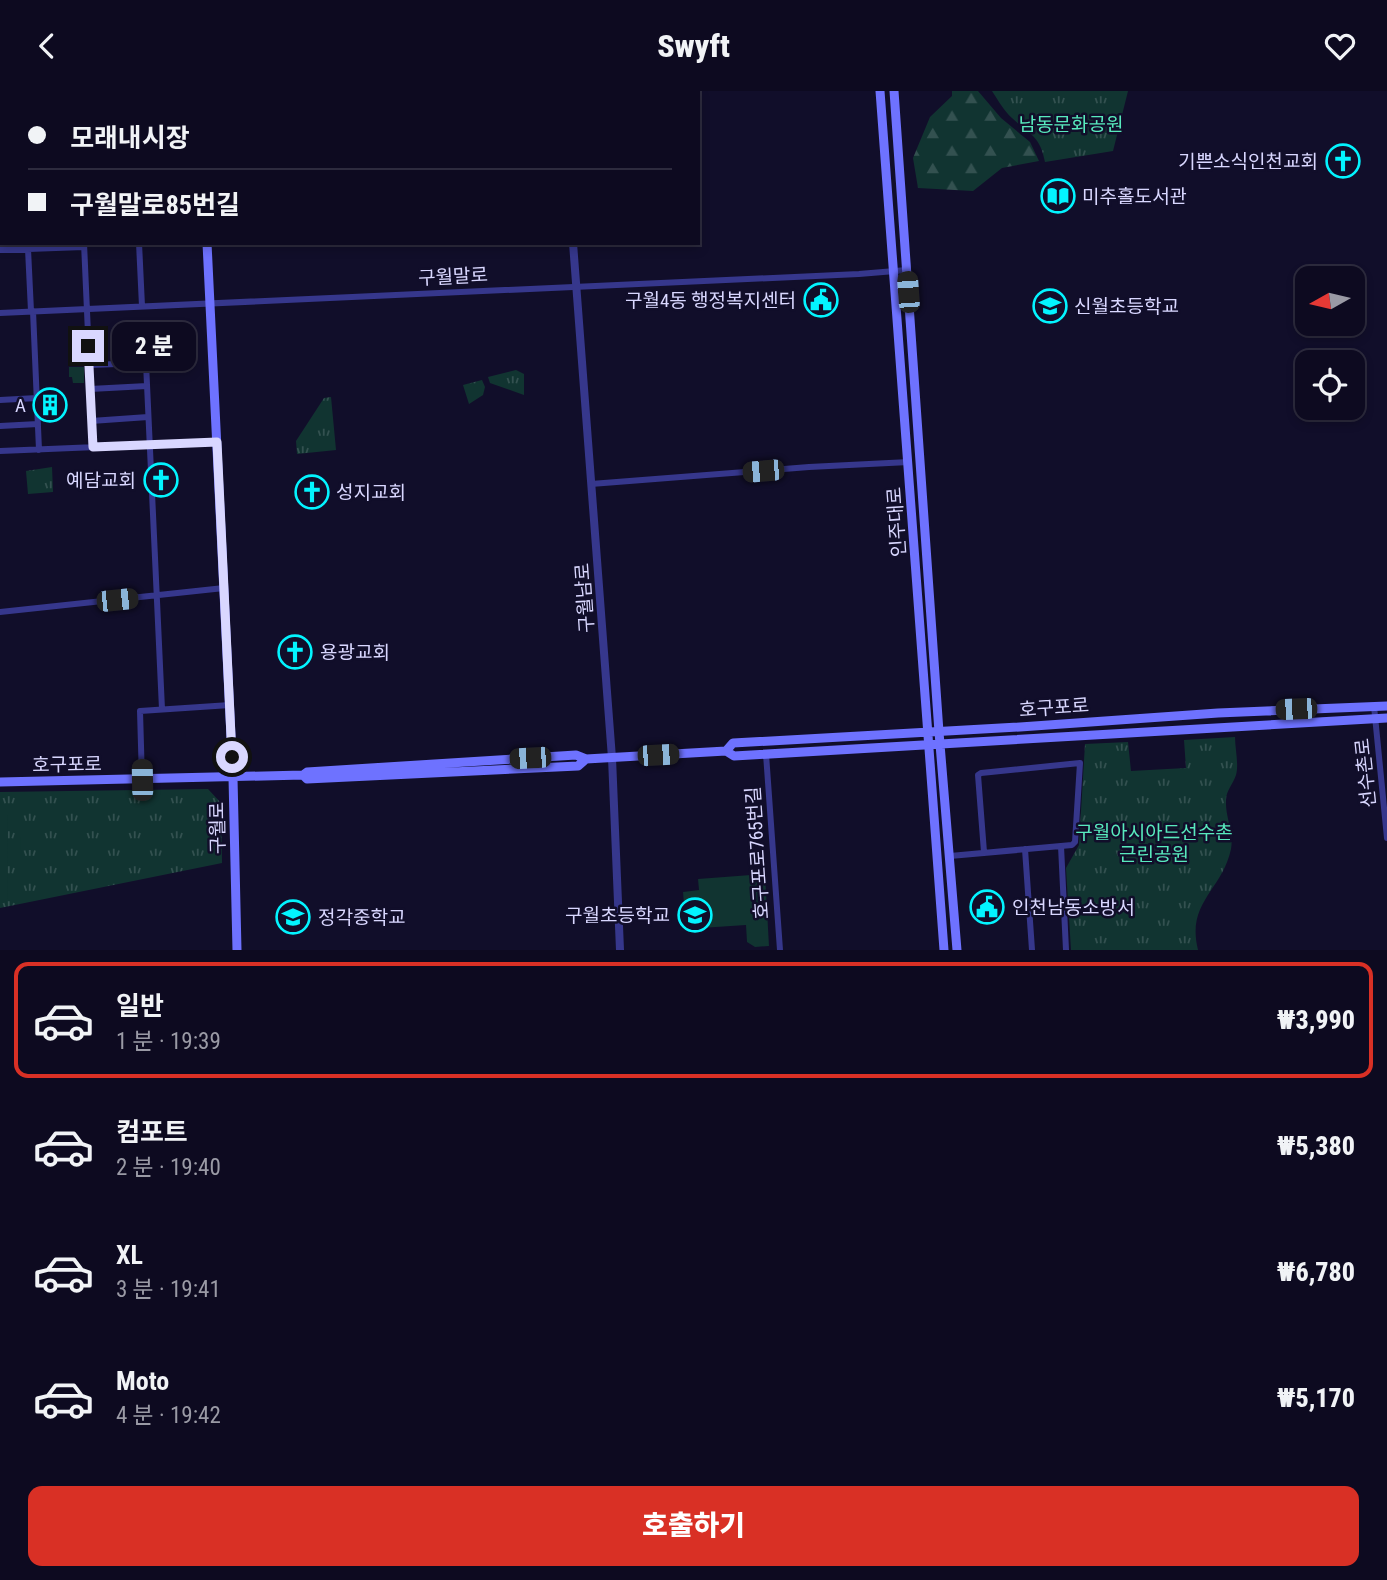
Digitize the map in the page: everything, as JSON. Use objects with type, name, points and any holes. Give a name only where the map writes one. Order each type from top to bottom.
[{"type":"main road","name":"인주대로","points":[[880,91],[944,950]]},
{"type":"main road","name":"인주대로","points":[[894,91],[957,950]]},
{"type":"main road","name":"구월로","points":[[207,245],[230,705],[237,950]]},
{"type":"main road","name":"호구포로","points":[[726,751],[733,743],[1218,713],[1387,706]]},
{"type":"main road","name":"호구포로","points":[[0,782],[303,775],[307,772],[454,761],[576,755],[586,759],[726,751],[734,756],[1387,717]]},
{"type":"street","points":[[0,250],[84,245],[93,447]]},
{"type":"street","points":[[139,245],[142,306]]},
{"type":"street","name":"구월남로","points":[[573,245],[612,758],[620,950]]},
{"type":"street","points":[[29,247],[39,450]]},
{"type":"street","name":"구월말로","points":[[0,313],[907,270]]},
{"type":"street","points":[[89,365],[146,363],[159,595],[162,709]]},
{"type":"street","points":[[90,389],[147,386]]},
{"type":"street","points":[[0,400],[37,398]]},
{"type":"street","points":[[91,421],[148,417]]},
{"type":"street","points":[[0,426],[38,423]]},
{"type":"street","points":[[0,451],[217,442]]},
{"type":"street","points":[[591,484],[909,462]]},
{"type":"street","points":[[0,612],[224,588]]},
{"type":"street","points":[[142,780],[140,711],[230,705]]},
{"type":"street","name":"선수촌로","points":[[1374,706],[1387,838]]},
{"type":"street","name":"호구포로765번길","points":[[766,754],[780,950]]},
{"type":"street","points":[[950,856],[1072,845],[1080,763],[978,775],[984,852]]},
{"type":"street","points":[[1061,846],[1066,950]]},
{"type":"street","points":[[1025,849],[1032,950]]},
{"type":"green space","points":[[952,91],[978,91],[1001,118],[1030,142],[1039,161],[1002,168],[973,191],[918,188],[913,158],[930,117],[952,96]]},
{"type":"green space","name":"남동문화공원","points":[[992,91],[1128,91],[1113,151],[1045,162],[1037,141],[1009,115]]},
{"type":"green space","points":[[69,367],[84,367],[84,383],[73,383],[72,377],[69,377]]},
{"type":"green space","points":[[516,370],[524,374],[524,395],[490,383],[488,377]]},
{"type":"green space","points":[[482,380],[485,387],[483,395],[469,404],[463,385]]},
{"type":"green space","points":[[331,397],[336,450],[297,454],[296,441],[324,398]]},
{"type":"green space","points":[[52,467],[53,492],[28,494],[26,471]]},
{"type":"green space","name":"구월아시아드선수촌 근린공원","points":[[1235,737],[1237,771],[1226,800],[1231,849],[1227,863],[1197,920],[1198,950],[1071,950],[1066,868],[1079,845],[1085,744],[1128,742],[1131,771],[1186,768],[1184,740]]},
{"type":"green space","points":[[208,789],[221,803],[222,863],[0,908],[0,792]]},
{"type":"green space","points":[[0,815],[8,815],[7,899],[0,899]]},
{"type":"green space","points":[[20,837],[44,837],[44,850],[21,850]]},
{"type":"green space","points":[[765,874],[769,946],[755,947],[747,942],[746,925],[686,929],[683,892],[699,890],[698,879]]},
{"type":"place","name":"기쁜소식인천교회","points":[[1343,161]]},
{"type":"place","name":"미추홀도서관","points":[[1058,196]]},
{"type":"place","name":"구월4동 행정복지센터","points":[[821,300]]},
{"type":"place","name":"신월초등학교","points":[[1050,306]]},
{"type":"place","name":"A","points":[[50,405]]},
{"type":"place","name":"예담교회","points":[[161,480]]},
{"type":"place","name":"성지교회","points":[[312,492]]},
{"type":"place","name":"용광교회","points":[[295,652]]},
{"type":"place","name":"인천남동소방서","points":[[987,907]]},
{"type":"place","name":"구월초등학교","points":[[695,915]]},
{"type":"place","name":"정각중학교","points":[[293,917]]},
{"type":"route","points":[[88,346],[93,447],[217,442],[232,757]]}]
